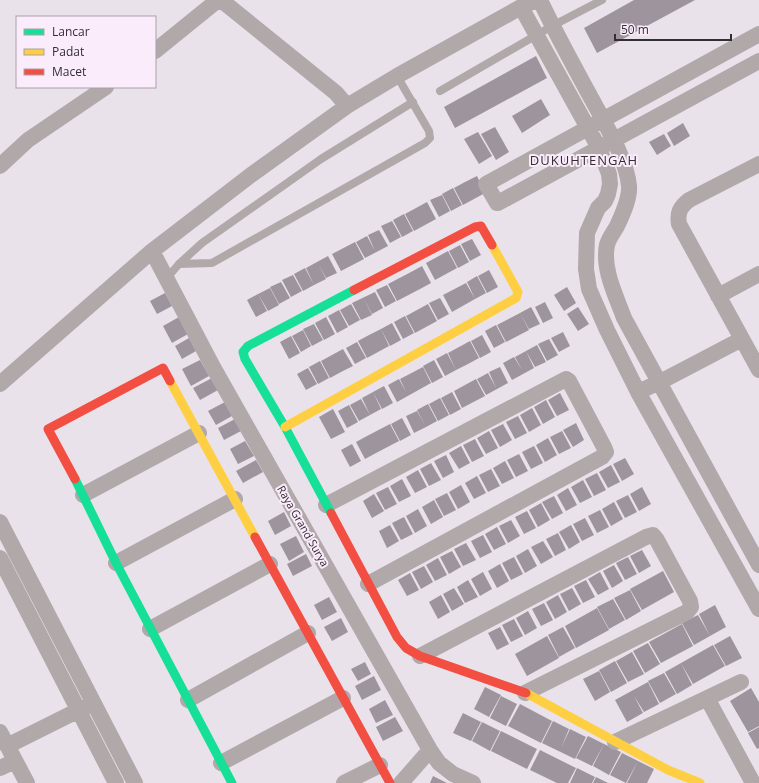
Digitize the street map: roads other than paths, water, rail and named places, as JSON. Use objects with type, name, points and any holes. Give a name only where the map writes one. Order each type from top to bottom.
[{"type":"street","points":[[156,50],[218,0]]},
{"type":"street","points":[[221,0],[336,93],[347,106]]},
{"type":"street","points":[[0,384],[152,251],[251,175],[347,106],[397,76],[536,0]]},
{"type":"street","points":[[540,0],[552,26],[614,140],[626,174],[629,187],[627,200],[618,224],[607,246],[607,263],[611,282],[624,318],[759,565]]},
{"type":"street","points":[[521,7],[588,127],[599,148],[609,174],[610,184],[608,194],[598,208],[587,233],[586,269],[589,289],[607,330],[638,392],[759,609]]},
{"type":"street","points":[[759,34],[486,183],[495,201],[498,203],[759,61]]},
{"type":"street","points":[[0,166],[28,140],[105,88]]},
{"type":"street","points":[[759,164],[689,200],[679,210],[678,218],[679,224],[759,370]]},
{"type":"street","points":[[285,427],[516,298],[518,292],[483,228],[479,225],[475,227],[248,346],[243,352],[245,359],[285,427],[397,637],[406,648],[420,656],[525,693],[615,742],[672,778],[700,783]]},
{"type":"street","name":"Raya Grand Surya","points":[[152,251],[212,367],[430,750],[439,763],[453,774],[473,783]]},
{"type":"street","points":[[718,296],[759,274]]},
{"type":"street","points":[[638,392],[742,339]]},
{"type":"street","points":[[232,783],[116,564],[48,429],[163,368],[390,783]]},
{"type":"street","points":[[326,505],[566,379],[604,447],[606,452],[602,457],[368,584]]},
{"type":"street","points":[[83,496],[199,433]]},
{"type":"street","points":[[116,564],[235,499]]},
{"type":"street","points":[[0,522],[135,783]]},
{"type":"street","points":[[420,656],[652,535],[657,540],[690,601],[691,607],[687,612],[525,693]]},
{"type":"street","points":[[0,558],[116,783]]},
{"type":"street","points":[[150,629],[270,564]]},
{"type":"street","points":[[188,700],[308,633]]},
{"type":"street","points":[[615,742],[741,682]]},
{"type":"street","points":[[221,763],[343,698]]},
{"type":"street","points":[[707,698],[753,783]]},
{"type":"street","points":[[27,783],[4,739],[94,703]]},
{"type":"street","points":[[401,783],[430,750]]},
{"type":"street","points":[[0,768],[15,761]]},
{"type":"street","points":[[344,783],[380,765]]},
{"type":"lane","points":[[440,91],[552,26],[602,0]]},
{"type":"lane","points":[[179,264],[212,263],[425,143],[430,138],[429,131],[397,76]]},
{"type":"lane","points":[[166,279],[202,242],[321,159],[413,102]]},
{"type":"district","name":"DUKUHTENGAH","points":[[584,160]]}]
